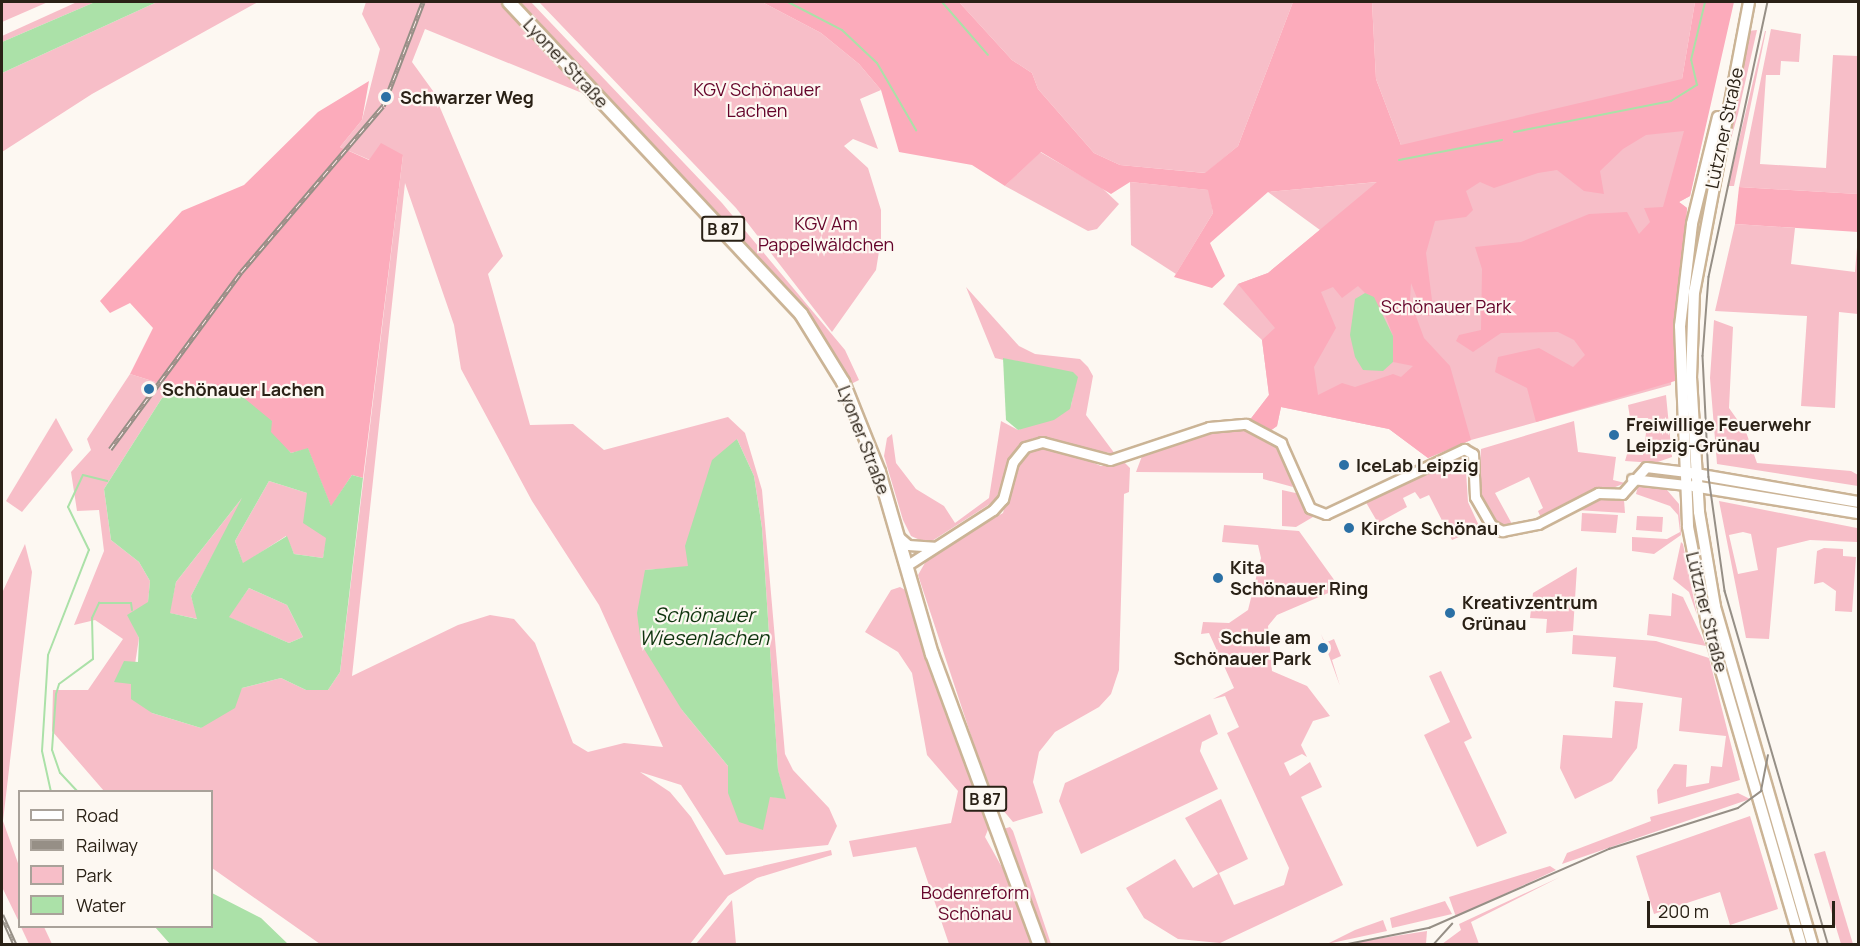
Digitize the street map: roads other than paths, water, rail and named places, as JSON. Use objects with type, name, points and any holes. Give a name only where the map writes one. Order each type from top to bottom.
[{"type":"main road","name":"Lyoner Straße","points":[[509,2],[801,314],[856,412],[965,748],[1039,945]]},
{"type":"main road","name":"Lützner Straße","points":[[1749,2],[1707,156],[1685,268],[1679,343],[1685,472],[1692,486],[1699,512],[1715,607],[1812,945]]},
{"type":"main road","name":"Lützner Straße","points":[[1746,13],[1701,238],[1692,314],[1697,475],[1692,486],[1702,604],[1801,945]]},
{"type":"main road","name":"Lützner Straße","points":[[1685,268],[1685,308],[1692,314]]},
{"type":"main road","points":[[1685,472],[1858,502]]},
{"type":"main road","points":[[1692,486],[1858,513]]},
{"type":"main road","points":[[1699,512],[1717,489]]},
{"type":"street","points":[[906,566],[993,510],[1003,499],[1013,462],[1025,447],[1042,442],[1110,460],[1209,427],[1246,424],[1281,443],[1310,508],[1326,514],[1428,464],[1470,451],[1475,497],[1491,525],[1502,531],[1538,524],[1598,493],[1622,494],[1632,479],[1646,466],[1685,472]]},
{"type":"street","points":[[1632,479],[1692,486]]},
{"type":"street","points":[[897,536],[908,544],[934,547]]},
{"type":"water","points":[[95,2],[157,2],[2,73],[2,42]]},
{"type":"water","points":[[1365,293],[1374,297],[1393,336],[1393,362],[1383,371],[1363,370],[1355,357],[1350,335],[1355,299]]},
{"type":"water","points":[[1003,358],[1073,372],[1078,377],[1070,409],[1054,420],[1018,430],[1006,420]]},
{"type":"water","name":"Schönauer Lachen","points":[[217,388],[244,398],[272,421],[271,432],[291,453],[308,448],[331,506],[352,475],[363,478],[340,672],[328,690],[306,690],[281,678],[242,688],[235,708],[201,728],[152,713],[131,699],[131,684],[114,682],[124,661],[138,662],[139,638],[127,615],[148,602],[150,581],[139,562],[111,540],[104,489],[162,398]],"holes":[[[269,481],[307,493],[303,523],[326,538],[323,558],[294,554],[287,536],[243,563],[235,541]],[[242,498],[191,596],[197,619],[170,613],[176,582]],[[249,588],[287,605],[303,637],[289,643],[229,617]]]},
{"type":"water","name":"Schönauer Wiesenlachen","points":[[737,439],[754,476],[762,528],[778,770],[786,799],[770,797],[763,830],[739,822],[728,793],[728,766],[682,710],[641,644],[637,613],[645,570],[688,566],[685,546],[712,460]]},
{"type":"water","points":[[213,894],[261,918],[288,944],[170,944],[156,928],[213,928]]},
{"type":"waterway","points":[[788,2],[842,30],[877,63],[916,130]]},
{"type":"waterway","points":[[942,2],[988,55]]},
{"type":"waterway","points":[[1514,132],[1671,101],[1697,85],[1691,60],[1705,2]]},
{"type":"waterway","points":[[1399,160],[1502,140]]},
{"type":"waterway","points":[[51,790],[42,751],[48,655],[89,550],[68,507],[83,475],[107,481]]},
{"type":"waterway","points":[[76,790],[60,773],[52,750],[56,694],[59,684],[93,659],[92,618],[99,603],[131,603],[132,610]]},
{"type":"tram line","points":[[1768,2],[1709,277],[1703,356],[1709,477],[1725,591],[1828,944]]},
{"type":"tram line","points":[[1348,944],[1429,928],[1609,849],[1738,808],[1761,791],[1768,756]]},
{"type":"tram line","points":[[1434,944],[1452,924]]},
{"type":"railway","points":[[110,449],[241,272],[383,106],[423,2]]},
{"type":"railway","points":[[2,915],[15,944]]},
{"type":"place","name":"Schwarzer Weg","points":[[386,97]]},
{"type":"place","name":"Schönauer Lachen","points":[[149,389]]},
{"type":"place","name":"Freiwillige Feuerwehr Leipzig-Grünau","points":[[1614,435]]},
{"type":"place","name":"IceLab Leipzig","points":[[1344,465]]},
{"type":"place","name":"Kirche Schönau","points":[[1349,528]]},
{"type":"place","name":"Kita Schönauer Ring","points":[[1218,578]]},
{"type":"place","name":"Kreativzentrum Grünau","points":[[1450,613]]},
{"type":"place","name":"Schule am Schönauer Park","points":[[1323,648]]},
{"type":"park label","name":"KGV Schönauer Lachen","points":[[757,100]]},
{"type":"park label","name":"KGV Am Pappelwäldchen","points":[[826,234]]},
{"type":"park label","name":"Schönauer Park","points":[[1446,306]]},
{"type":"park label","name":"Bodenreform Schönau","points":[[975,903]]}]
